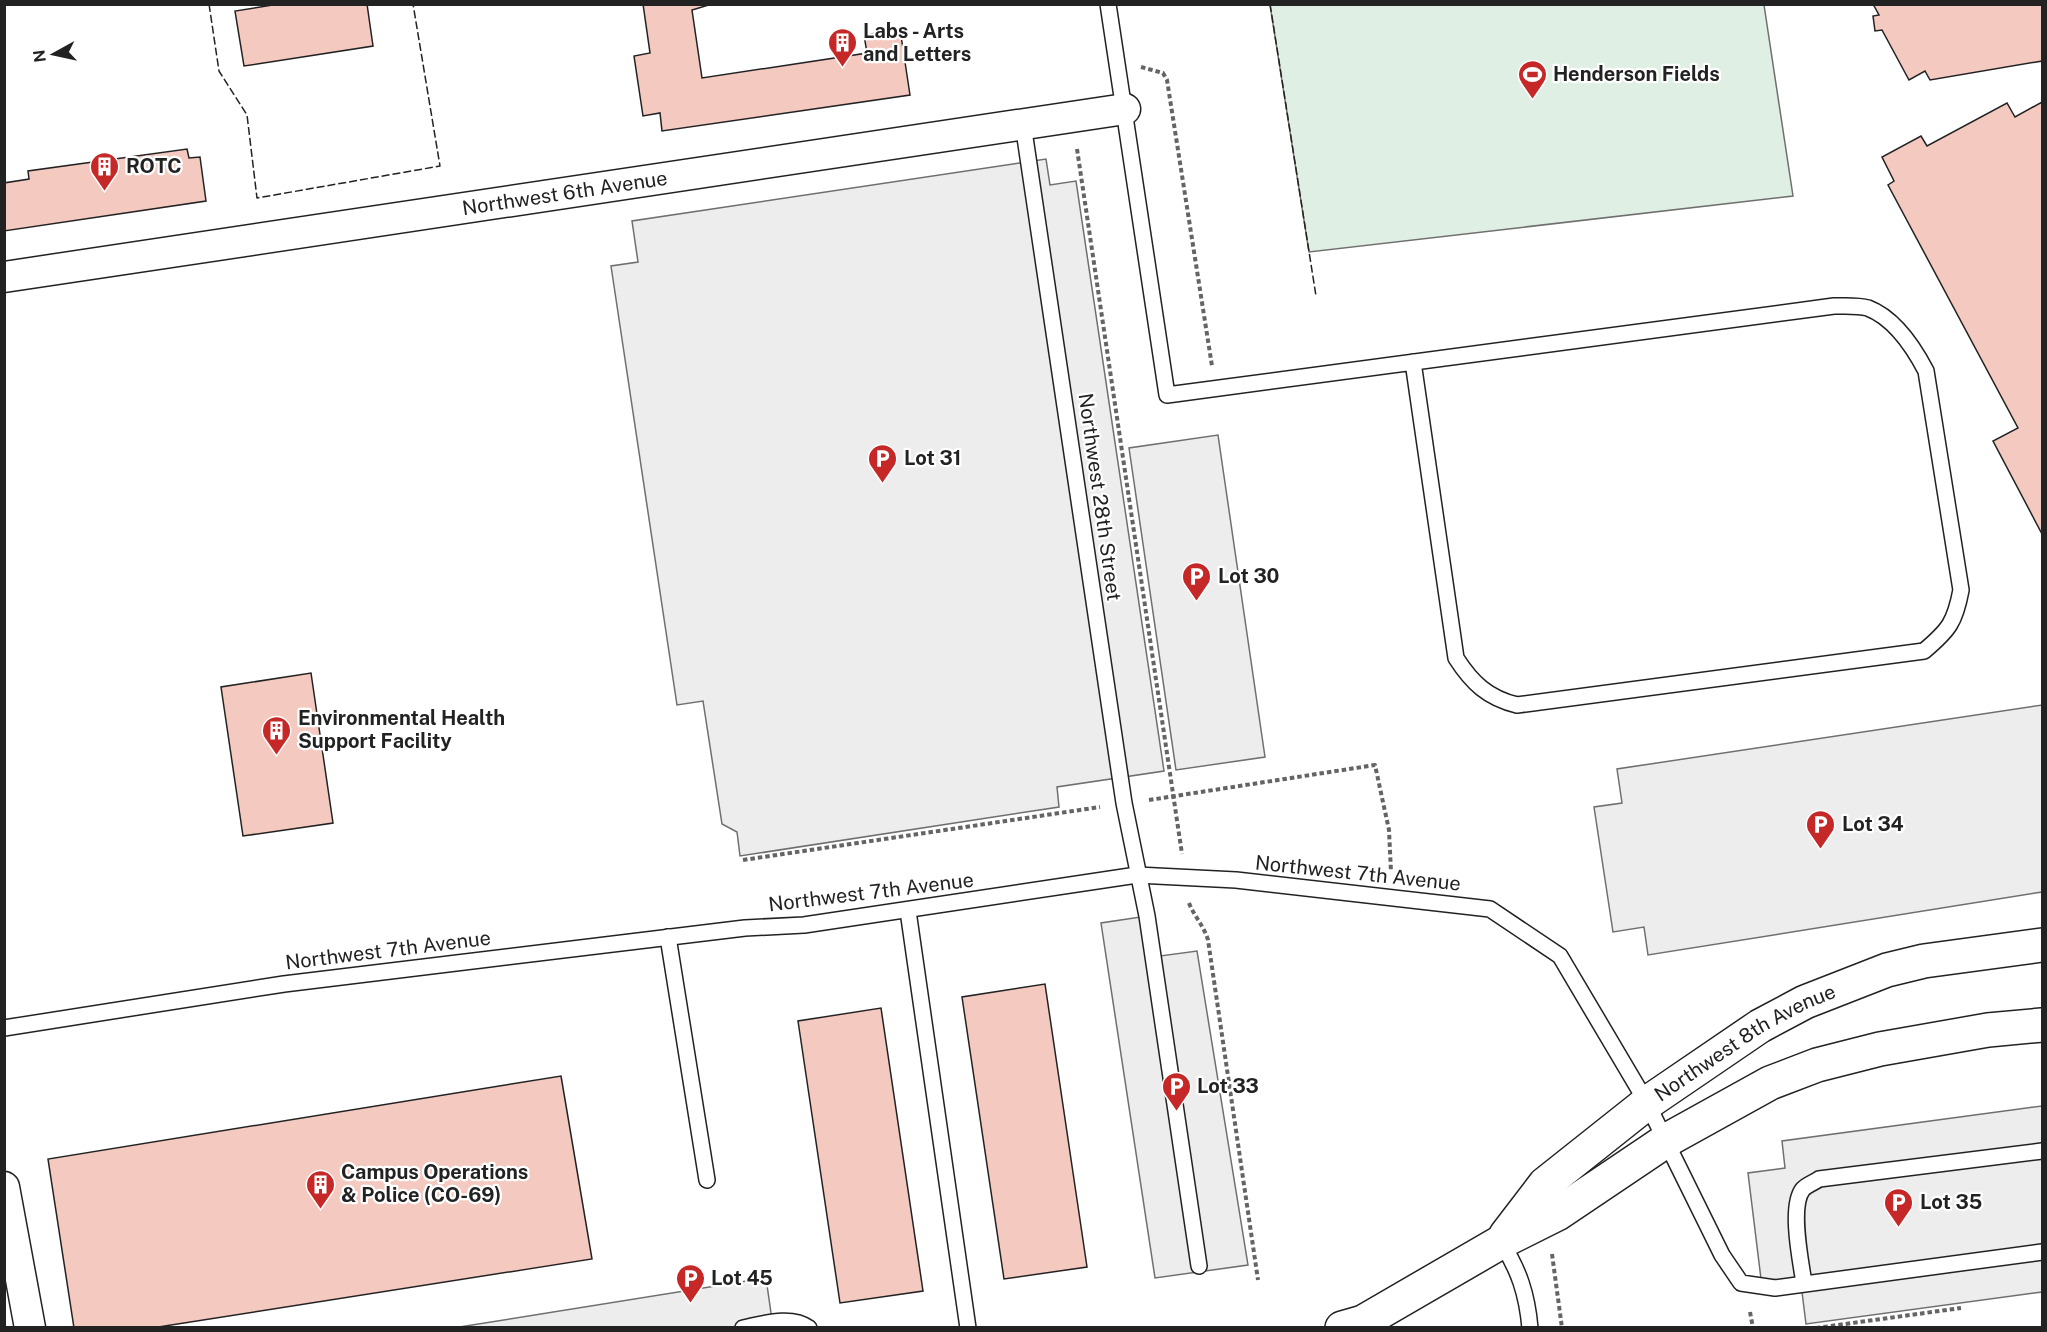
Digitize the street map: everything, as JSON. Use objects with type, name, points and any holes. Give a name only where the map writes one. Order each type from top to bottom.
[{"type":"street","name":"Northwest 6th Avenue","points":[[4,277],[1125,109]]},
{"type":"street","name":"Northwest 8th Avenue","points":[[1501,1242],[1545,1184],[1647,1103],[1760,1026],[1805,1002],[1887,970],[1924,961],[2043,945]]},
{"type":"street","name":"Northwest 8th Avenue","points":[[1356,1326],[1501,1242],[1557,1214],[1667,1140],[1770,1083],[1817,1065],[1932,1039],[1988,1030],[2043,1025]]},
{"type":"street","points":[[4,1187],[30,1328]]},
{"type":"lane","points":[[1108,4],[1167,395],[1413,362],[1834,306],[1868,308],[1889,323],[1912,346],[1926,371],[1961,590],[1956,617],[1946,633],[1924,651],[1517,705],[1501,701],[1485,693],[1469,678],[1456,658],[1413,362]]},
{"type":"lane","name":"Northwest 28th Street","points":[[1023,124],[1137,875],[1147,916],[1199,1266]]},
{"type":"lane","name":"Northwest 7th Avenue","points":[[4,1028],[284,984],[745,928],[804,925],[1137,875],[1185,876],[1490,909],[1560,956],[1647,1103],[1722,1255],[1741,1283],[1775,1287],[1804,1283]]},
{"type":"lane","points":[[908,910],[968,1328]]},
{"type":"lane","points":[[668,937],[706,1180]]},
{"type":"lane","points":[[2043,1151],[1819,1179],[1802,1190],[1798,1203],[1797,1223],[1804,1283],[2043,1252]]},
{"type":"lane","points":[[1501,1242],[1521,1276],[1527,1299],[1530,1328]]},
{"type":"lane","points":[[743,1328],[786,1321],[803,1323],[809,1328]]},
{"type":"path","points":[[1141,67],[1163,73],[1167,80],[1212,367]]},
{"type":"path","points":[[1072,117],[1185,876],[1193,913],[1205,928],[1208,940],[1258,1280]]},
{"type":"path","points":[[1552,1254],[1562,1328]]},
{"type":"path","points":[[1816,1328],[1961,1308]]},
{"type":"path","points":[[1750,1312],[1753,1328]]},
{"type":"green space","name":"Henderson Fields","points":[[1270,5],[1764,5],[1793,196],[1309,252]]},
{"type":"shaded area","name":"Lot 31","points":[[1046,159],[1050,185],[1076,181],[1164,771],[1057,787],[1059,807],[740,856],[737,832],[722,824],[703,701],[677,705],[611,266],[638,262],[632,221]]},
{"type":"shaded area","name":"Lot 30","points":[[1218,435],[1265,757],[1176,770],[1129,448]]},
{"type":"shaded area","name":"Lot 34","points":[[2042,705],[2042,892],[1648,955],[1644,927],[1613,932],[1594,807],[1622,803],[1617,769]]},
{"type":"shaded area","name":"Lot 33","points":[[1147,916],[1153,957],[1197,951],[1248,1265],[1155,1278],[1101,923]]},
{"type":"shaded area","name":"Lot 35","points":[[2042,1106],[2042,1292],[1806,1324],[1801,1284],[1762,1287],[1748,1173],[1785,1168],[1782,1141]]},
{"type":"shaded area","name":"Lot 45","points":[[766,1278],[773,1327],[453,1328]]},
{"type":"building","points":[[279,4],[367,4],[373,46],[244,66],[235,11]]},
{"type":"building","name":"Labs - Arts and Letters","points":[[643,4],[712,4],[692,10],[702,78],[867,53],[864,35],[900,29],[910,95],[662,131],[660,113],[643,116],[634,56],[650,53]]},
{"type":"building","points":[[1873,4],[2042,4],[2042,61],[1930,80],[1925,71],[1909,80],[1882,30],[1875,31],[1873,16],[1879,15]]},
{"type":"building","points":[[2042,102],[2042,534],[1993,441],[2018,428],[1888,185],[1894,181],[1882,157],[1921,136],[1927,146],[2007,103],[2015,117]]},
{"type":"building","name":"ROTC","points":[[187,149],[189,158],[200,157],[206,201],[4,231],[4,183],[29,179],[28,171]]},
{"type":"building","name":"Environmental Health Support Facility","points":[[311,673],[333,823],[243,836],[221,687]]},
{"type":"building","points":[[1045,984],[1087,1267],[1004,1279],[962,997]]},
{"type":"building","points":[[881,1008],[923,1291],[840,1303],[798,1021]]},
{"type":"building","name":"Campus Operations & Police (CO-69)","points":[[561,1076],[592,1259],[152,1328],[74,1328],[48,1159]]},
{"type":"fence","points":[[209,4],[219,71],[247,115],[257,198],[440,166],[413,4]]},
{"type":"fence","points":[[1270,4],[1316,296]]},
{"type":"place","name":"Labs - Arts and Letters","points":[[842,68]]},
{"type":"place","name":"Henderson Fields","points":[[1532,100]]},
{"type":"place","name":"ROTC","points":[[105,192]]},
{"type":"place","name":"Lot 31","points":[[883,484]]},
{"type":"place","name":"Lot 30","points":[[1197,602]]},
{"type":"place","name":"Environmental Health Support Facility","points":[[277,756]]},
{"type":"place","name":"Lot 34","points":[[1821,850]]},
{"type":"place","name":"Lot 33","points":[[1176,1112]]},
{"type":"place","name":"Campus Operations & Police (CO-69)","points":[[320,1210]]},
{"type":"place","name":"Lot 35","points":[[1899,1228]]},
{"type":"place","name":"Lot 45","points":[[690,1304]]}]
